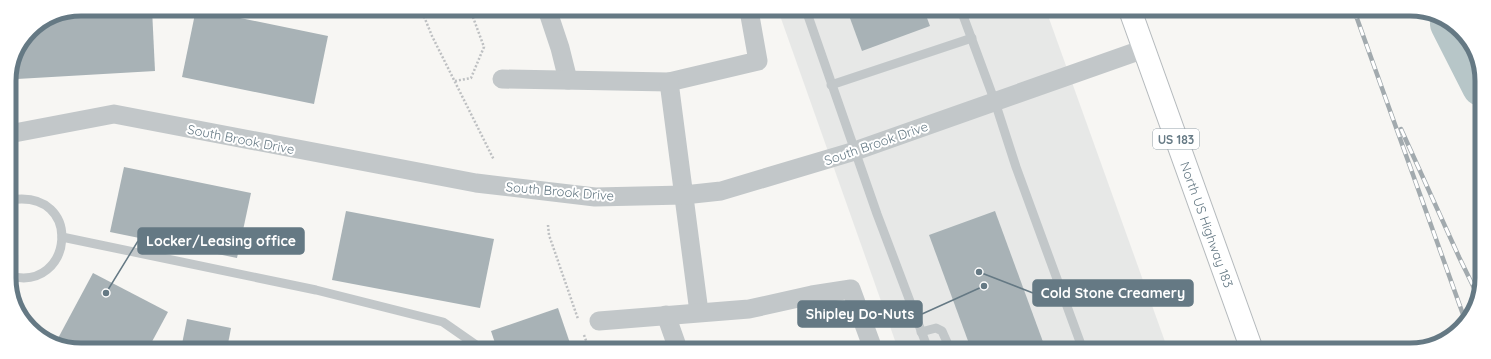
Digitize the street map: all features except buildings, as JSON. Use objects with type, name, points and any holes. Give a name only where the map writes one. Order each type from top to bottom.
[{"type":"main road","name":"North US Highway 183","points":[[1132,16],[1249,343]]},
{"type":"street","points":[[549,16],[560,48],[568,80]]},
{"type":"street","points":[[502,79],[669,82],[758,61],[750,16]]},
{"type":"street","name":"South Brook Drive","points":[[16,133],[114,114],[476,183],[595,197],[684,195],[721,191],[855,152],[1144,50]]},
{"type":"street","points":[[669,82],[700,312]]},
{"type":"street","points":[[599,321],[749,309],[812,295],[851,289],[871,343]]},
{"type":"street","points":[[666,315],[676,343]]},
{"type":"lane","points":[[808,16],[855,152],[926,343]]},
{"type":"lane","points":[[963,16],[995,102],[1016,168],[1080,343]]},
{"type":"lane","points":[[831,85],[972,38]]},
{"type":"lane","points":[[16,199],[22,198],[34,200],[45,205],[54,214],[60,225],[62,237],[61,249],[56,260],[47,270],[24,278],[16,277]]},
{"type":"lane","points":[[62,237],[316,290],[443,322],[473,343]]},
{"type":"lane","points":[[921,332],[936,328],[942,331],[947,343]]},
{"type":"path","points":[[424,16],[432,36],[494,160]]},
{"type":"path","points":[[455,81],[471,78],[484,47],[473,16]]},
{"type":"path","points":[[548,225],[549,236],[579,321]]},
{"type":"path","points":[[581,328],[587,343]]},
{"type":"shaded area","points":[[780,16],[1048,16],[1165,343],[896,343]]},
{"type":"waterway","points":[[1454,33],[1474,74]]},
{"type":"railway","points":[[1356,16],[1463,315]]},
{"type":"railway","points":[[1401,129],[1474,288]]},
{"type":"place","name":"Cold Stone Creamery","points":[[979,272]]},
{"type":"place","name":"Shipley Do-Nuts","points":[[984,286]]},
{"type":"place","name":"Locker/Leasing office","points":[[106,293]]}]
